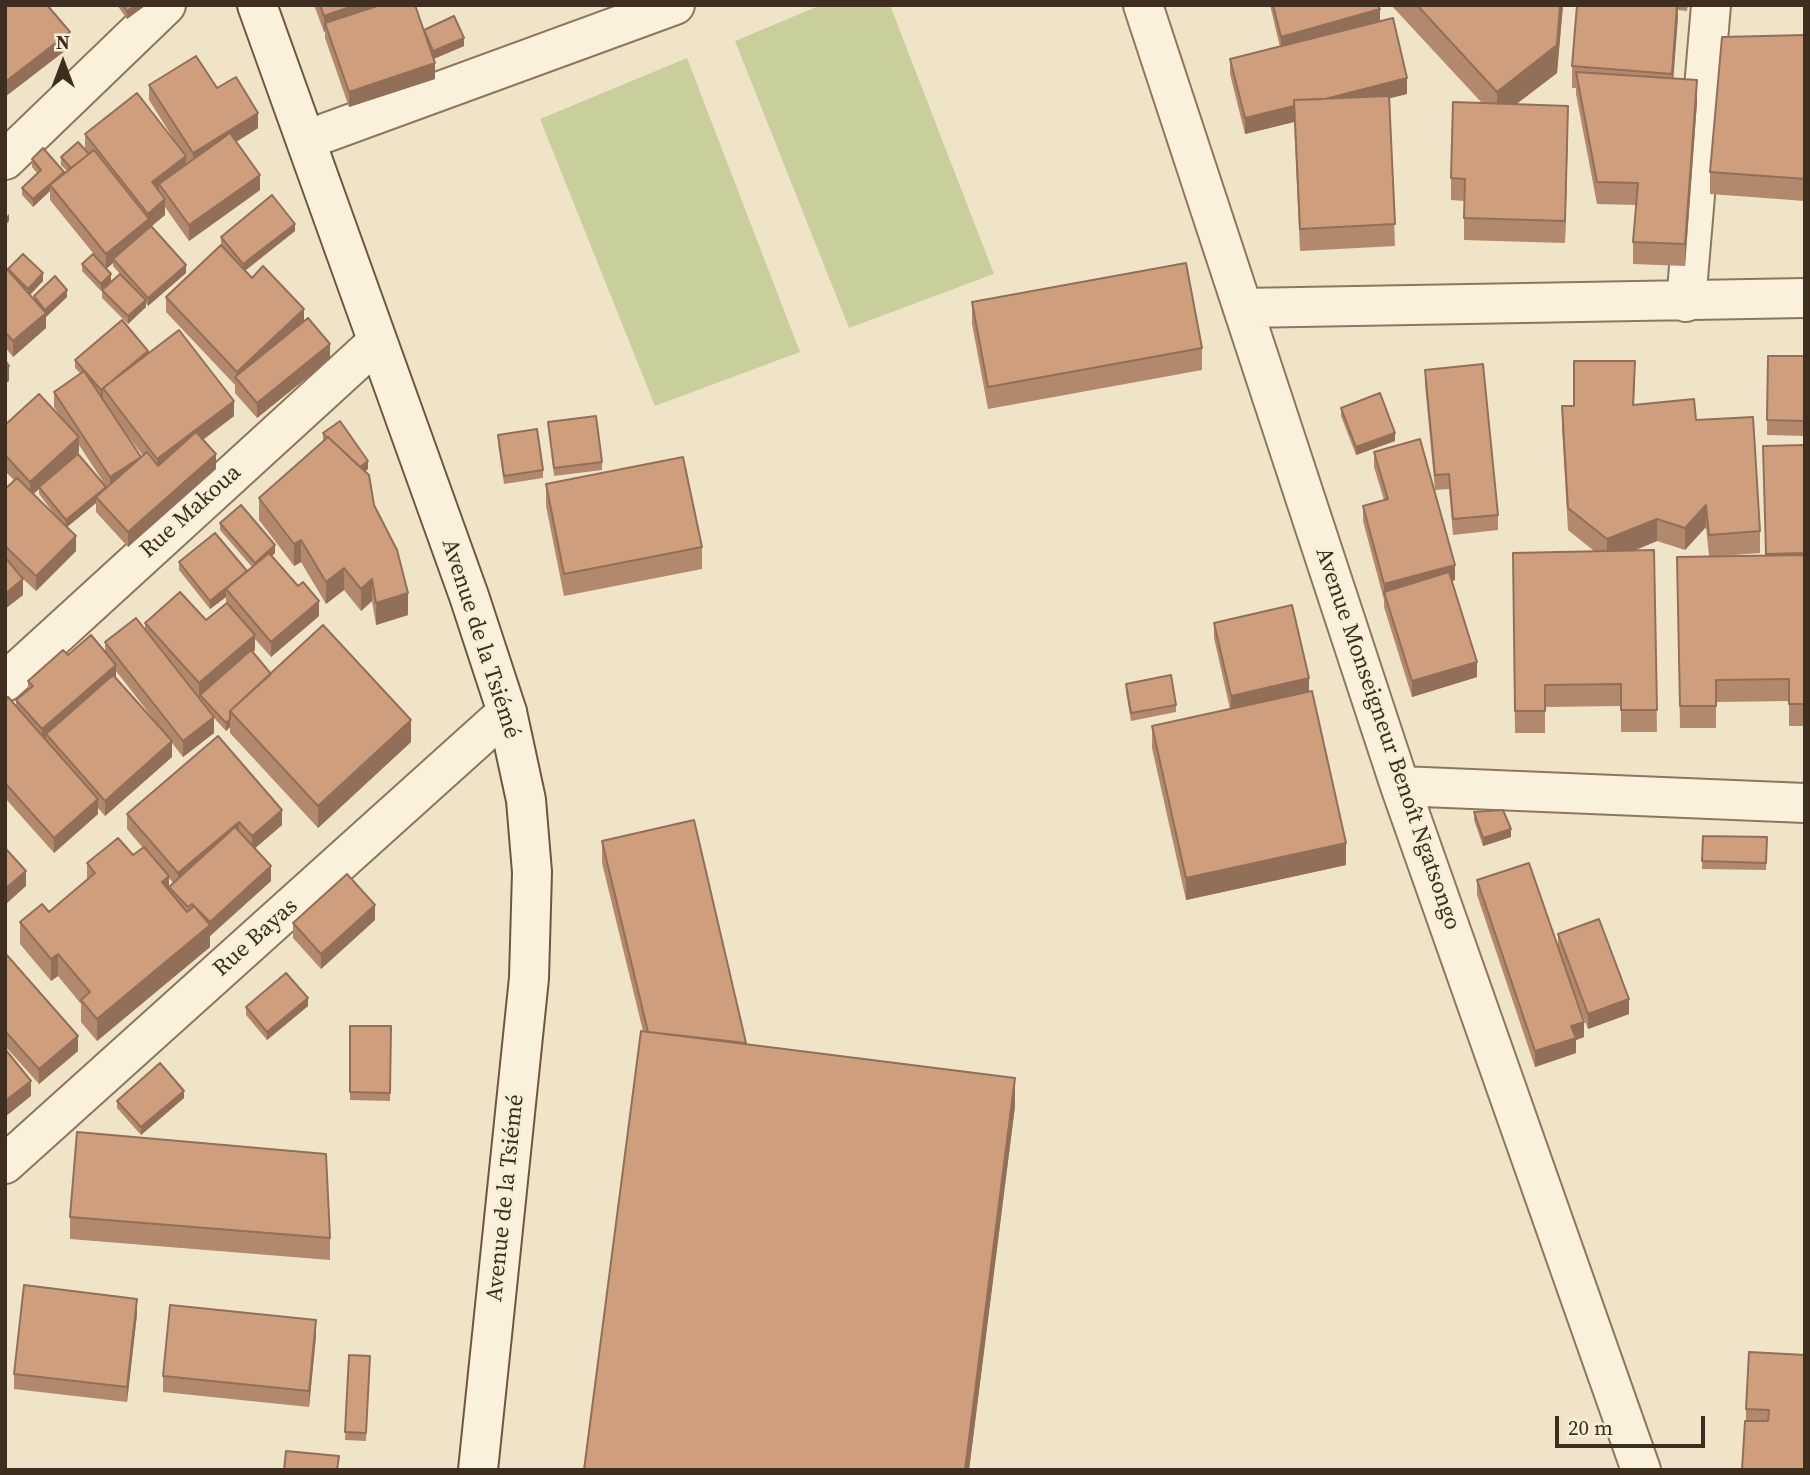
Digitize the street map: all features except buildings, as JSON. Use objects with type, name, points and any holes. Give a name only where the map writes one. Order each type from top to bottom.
[{"type":"street","points":[[5,160],[166,5]]},
{"type":"street","name":"Avenue de la Tsiémé","points":[[257,5],[464,584],[507,712],[526,800],[533,872],[530,965],[478,1470]]},
{"type":"street","points":[[306,140],[675,5]]},
{"type":"street","name":"Avenue Monseigneur Benoît Ngatsongo","points":[[1143,5],[1400,786],[1641,1470]]},
{"type":"street","points":[[1686,302],[1711,5]]},
{"type":"street","points":[[1243,308],[1805,298]]},
{"type":"street","name":"Rue Makoua","points":[[5,682],[377,342]]},
{"type":"street","name":"Rue Bayas","points":[[5,1164],[507,712]]},
{"type":"street","points":[[1400,786],[1805,803]]},
{"type":"green space","points":[[821,5],[890,5],[994,274],[849,328],[735,41]]},
{"type":"green space","points":[[687,58],[800,352],[655,406],[540,119]]}]
